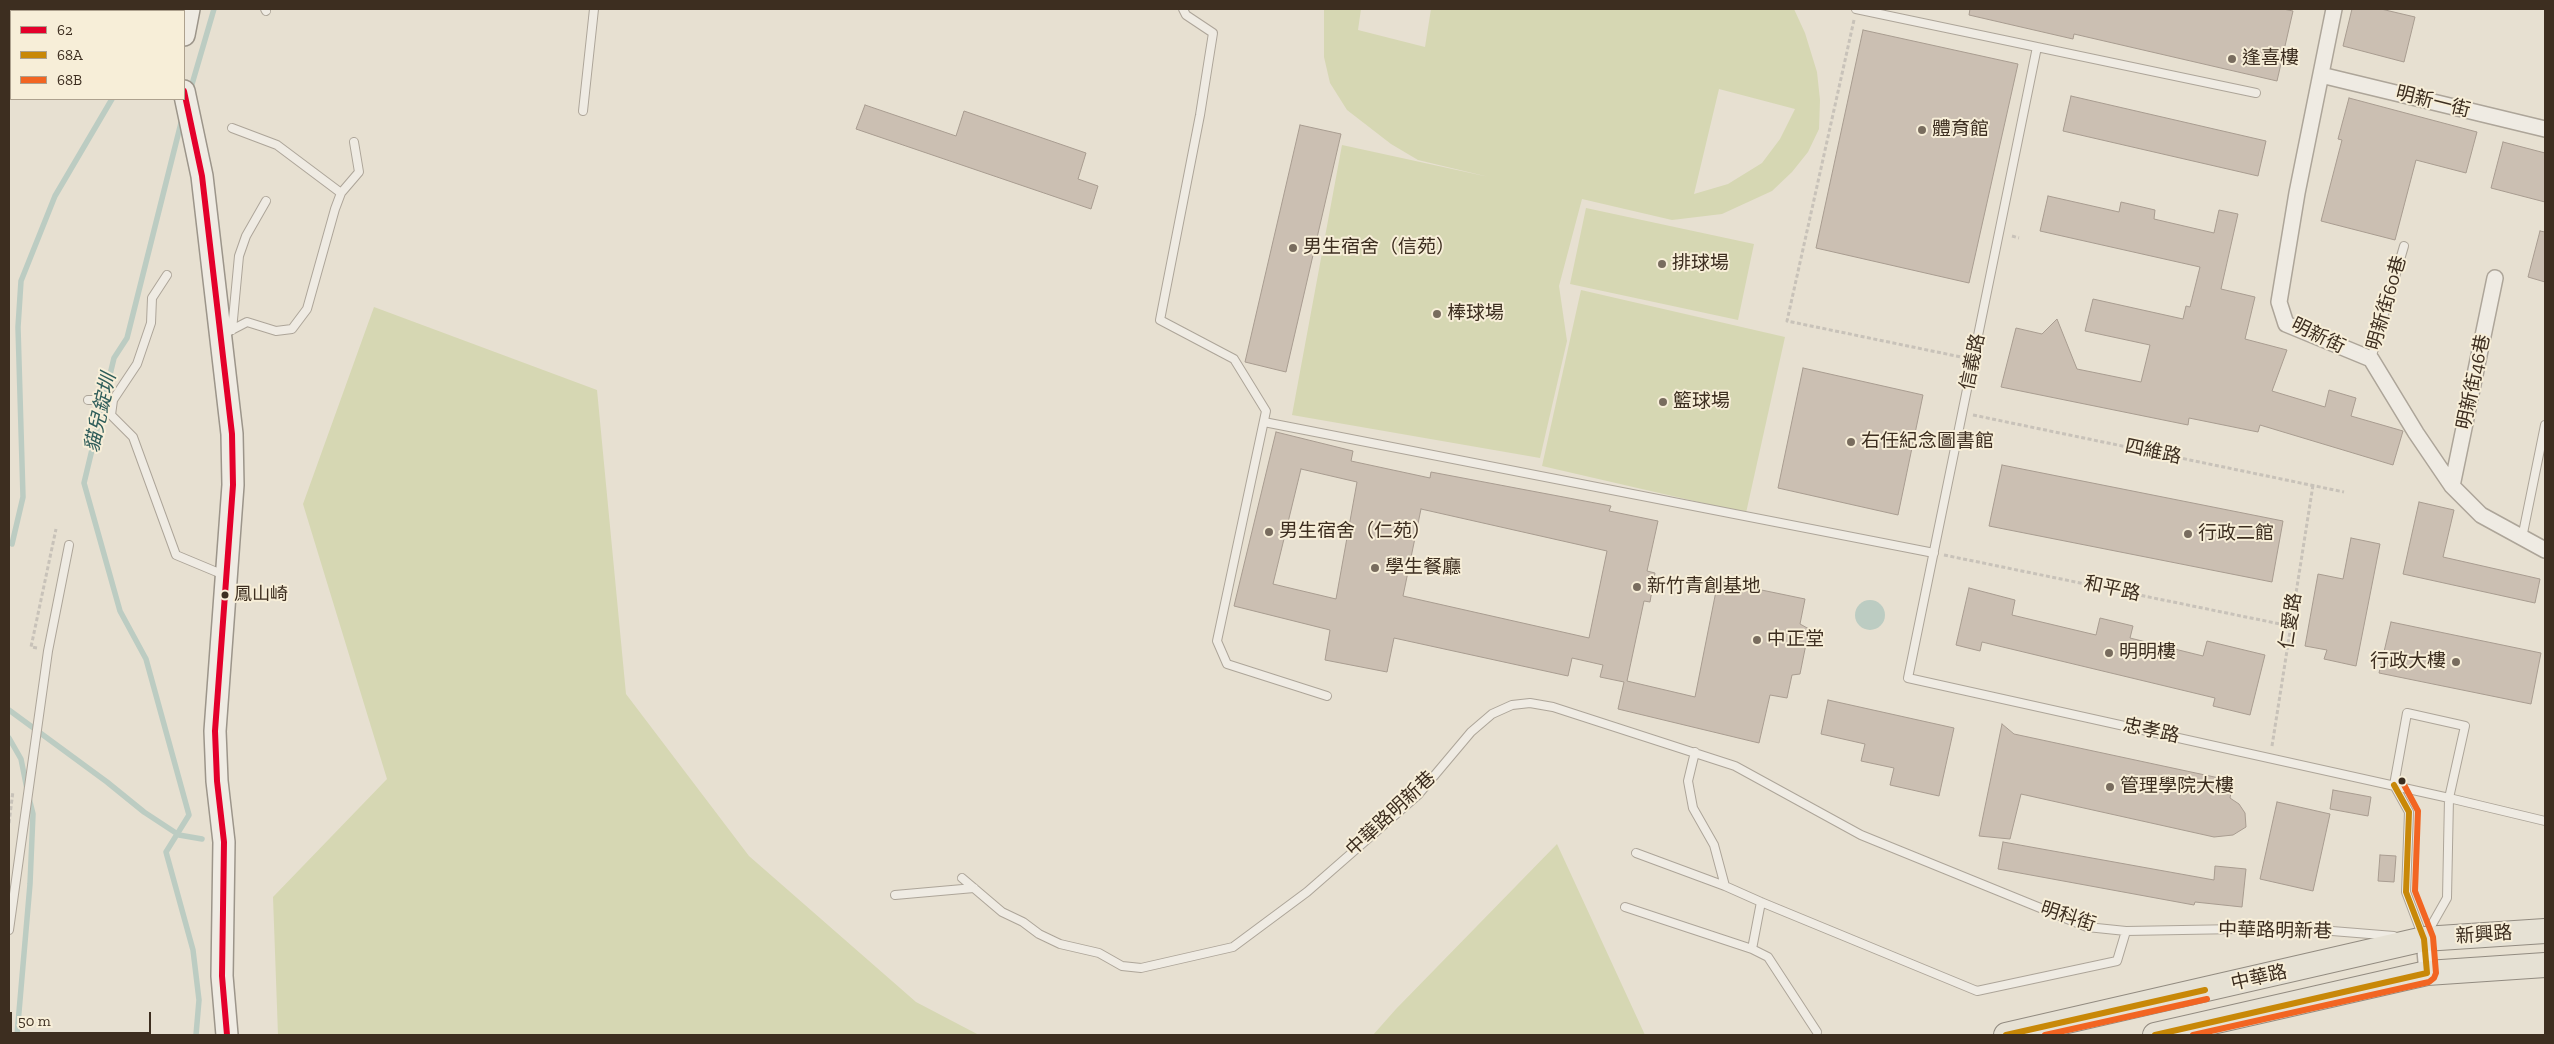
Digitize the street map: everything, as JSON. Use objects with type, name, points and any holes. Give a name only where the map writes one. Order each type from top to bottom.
[{"type":"main road","name":"新興路","points":[[2424,939],[2545,931]]},
{"type":"main road","name":"中華路","points":[[2006,1035],[2424,939]]},
{"type":"main road","name":"新興路","points":[[2427,973],[2545,965]]},
{"type":"main road","name":"中華路","points":[[2155,1035],[2427,973]]},
{"type":"street","points":[[185,31],[190,9]]},
{"type":"street","name":"明新街","points":[[2334,9],[2297,193],[2279,302],[2286,324],[2371,360]]},
{"type":"street","name":"明新一街","points":[[2321,75],[2545,129]]},
{"type":"street","points":[[185,96],[202,176],[226,333],[232,434],[233,485],[224,576],[215,731],[217,780],[224,842],[222,976],[227,1035]]},
{"type":"street","name":"明新街46巷","points":[[2452,486],[2495,278]]},
{"type":"street","points":[[2371,360],[2416,433],[2452,486],[2481,515],[2545,550]]},
{"type":"street","points":[[2424,939],[2427,973]]},
{"type":"lane","points":[[582,111],[594,9]]},
{"type":"lane","points":[[1183,9],[1186,15],[1213,33],[1200,115],[1160,320],[1234,359],[1266,411],[1218,641],[1227,664],[1327,696]]},
{"type":"lane","points":[[1856,9],[2256,93]]},
{"type":"lane","name":"信義路","points":[[1908,678],[2037,46]]},
{"type":"lane","points":[[232,128],[277,145],[341,193]]},
{"type":"lane","points":[[226,333],[247,322],[276,332],[292,329],[307,308],[341,193],[359,172],[354,142]]},
{"type":"lane","points":[[226,333],[239,256],[246,236],[266,201]]},
{"type":"lane","name":"明新街60巷","points":[[2371,360],[2404,246]]},
{"type":"lane","points":[[167,274],[152,298],[151,324],[137,364],[113,400],[111,416],[133,438],[176,555],[224,576]]},
{"type":"lane","points":[[88,400],[113,400]]},
{"type":"lane","points":[[1264,422],[1934,553]]},
{"type":"lane","points":[[2522,538],[2545,424]]},
{"type":"lane","points":[[9,930],[48,651],[69,545]]},
{"type":"lane","name":"忠孝路","points":[[1908,678],[2270,757],[2545,821]]},
{"type":"lane","name":"中華路明新巷","points":[[962,878],[1002,912],[1023,922],[1039,934],[1060,944],[1099,953],[1122,966],[1141,968],[1232,947],[1307,892],[1418,795],[1471,732],[1492,714],[1512,705],[1530,703],[1553,707],[1695,752]]},
{"type":"lane","points":[[2407,712],[2465,726],[2449,798],[2447,898],[2424,939],[2406,892],[2409,812],[2394,785],[2407,712]]},
{"type":"lane","points":[[1695,752],[1688,781],[1693,808],[1714,845],[1725,886]]},
{"type":"lane","name":"明科街","points":[[1695,752],[1735,766],[1861,835],[1910,856],[2087,927],[2126,931]]},
{"type":"lane","points":[[1636,853],[1725,886],[1977,991],[2117,961],[2126,931]]},
{"type":"lane","points":[[895,895],[974,888]]},
{"type":"lane","points":[[1752,949],[1761,902]]},
{"type":"lane","points":[[1625,907],[1752,949],[1768,957],[1817,1032]]},
{"type":"lane","name":"中華路明新巷","points":[[2126,931],[2295,928],[2424,939]]},
{"type":"path","points":[[1856,9],[1787,321],[1973,359]]},
{"type":"path","name":"四維路","points":[[1962,412],[2344,492]]},
{"type":"path","name":"仁愛路","points":[[2270,757],[2313,485]]},
{"type":"path","points":[[31,647],[56,529]]},
{"type":"path","name":"和平路","points":[[1934,553],[2290,626]]},
{"type":"path","points":[[9,823],[13,791]]},
{"type":"green space","points":[[1324,9],[1361,9],[1358,30],[1425,47],[1431,9],[1794,9],[1805,33],[1817,72],[1820,100],[1819,129],[1808,152],[1792,172],[1772,191],[1722,214],[1672,220],[1582,199],[1559,286],[1567,341],[1540,458],[1292,415],[1342,145],[1489,177],[1418,160],[1391,144],[1347,110],[1330,83],[1324,57]],"holes":[[[1719,89],[1795,109],[1780,139],[1762,163],[1728,184],[1694,194]]]},
{"type":"green space","name":"排球場","points":[[1586,208],[1754,244],[1738,320],[1570,284]]},
{"type":"green space","name":"籃球場","points":[[1581,290],[1785,337],[1746,513],[1542,466]]},
{"type":"green space","points":[[374,307],[597,390],[626,694],[749,856],[916,1002],[979,1035],[278,1035],[273,897],[387,779],[303,504]]},
{"type":"green space","points":[[1557,844],[1645,1035],[1373,1035],[1396,1009]]},
{"type":"shaded area","points":[[1870,600],[1876,601],[1884,609],[1884,621],[1876,629],[1870,630],[1864,629],[1856,621],[1855,615],[1856,609],[1864,601]]},
{"type":"building","name":"逢喜樓","points":[[1970,9],[2283,9],[2293,11],[2277,81],[2074,34],[2073,39],[1969,15]]},
{"type":"building","points":[[2352,9],[2381,9],[2415,17],[2404,62],[2343,46]]},
{"type":"building","name":"體育館","points":[[1863,30],[2018,64],[1969,283],[1816,248]]},
{"type":"building","points":[[2071,96],[2266,141],[2258,176],[2063,131]]},
{"type":"building","points":[[2349,98],[2477,132],[2466,173],[2416,160],[2395,240],[2321,221],[2342,140],[2338,139]]},
{"type":"building","points":[[865,105],[956,136],[964,111],[1086,153],[1078,179],[1098,186],[1091,209],[856,129]]},
{"type":"building","name":"男生宿舍（信苑）","points":[[1300,125],[1341,134],[1286,372],[1245,362]]},
{"type":"building","points":[[2503,142],[2545,153],[2545,202],[2491,188]]},
{"type":"building","points":[[2048,196],[2119,212],[2121,202],[2155,210],[2154,219],[2214,233],[2219,210],[2238,214],[2221,289],[2255,297],[2245,339],[2287,350],[2272,391],[2325,407],[2329,390],[2356,398],[2351,416],[2403,431],[2393,465],[2260,425],[2258,432],[2189,418],[2188,425],[2001,387],[2016,328],[2042,334],[2057,319],[2077,369],[2141,382],[2150,345],[2085,331],[2093,299],[2183,319],[2186,306],[2190,307],[2200,267],[2040,231]]},
{"type":"building","points":[[2540,231],[2545,232],[2545,282],[2528,277]]},
{"type":"building","name":"右任紀念圖書館","points":[[1803,368],[1923,395],[1898,515],[1778,488]]},
{"type":"building","points":[[1276,432],[1353,451],[1351,461],[1430,478],[1431,472],[1611,506],[1609,511],[1658,521],[1647,571],[1655,573],[1650,602],[1644,601],[1627,681],[1695,697],[1718,581],[1805,599],[1800,624],[1809,629],[1800,674],[1792,675],[1787,698],[1770,695],[1759,743],[1618,709],[1624,682],[1600,677],[1603,665],[1572,658],[1568,676],[1394,638],[1387,672],[1325,660],[1330,630],[1234,606]],"holes":[[[1301,469],[1357,482],[1336,599],[1273,584]],[[1421,509],[1607,551],[1589,638],[1403,596]]]},
{"type":"building","name":"行政二館","points":[[2002,465],[2283,521],[2272,582],[1989,526]]},
{"type":"building","points":[[2419,502],[2454,510],[2443,557],[2540,579],[2535,603],[2403,574]]},
{"type":"building","points":[[2351,538],[2380,544],[2356,666],[2324,659],[2327,650],[2305,646],[2318,574],[2343,579]]},
{"type":"building","name":"明明樓","points":[[1969,588],[2015,600],[2012,615],[2096,635],[2100,618],[2133,626],[2130,638],[2203,656],[2207,641],[2265,655],[2250,715],[2213,706],[2215,698],[1982,642],[1980,651],[1956,645]]},
{"type":"building","name":"行政大樓","points":[[2391,622],[2541,653],[2531,704],[2379,673]]},
{"type":"building","points":[[1828,700],[1954,728],[1939,796],[1890,785],[1894,768],[1861,761],[1865,744],[1821,734]]},
{"type":"building","name":"管理學院大樓","points":[[2002,724],[2014,734],[2233,781],[2230,798],[2239,804],[2245,813],[2246,827],[2233,835],[2214,837],[2021,794],[2010,839],[1979,836]]},
{"type":"building","points":[[2333,790],[2371,797],[2368,816],[2330,809]]},
{"type":"building","points":[[2277,802],[2330,814],[2313,891],[2260,879]]},
{"type":"building","points":[[2003,842],[2214,880],[2215,866],[2246,869],[2242,907],[2195,902],[2194,905],[1998,869]]},
{"type":"building","points":[[2380,855],[2396,856],[2394,882],[2378,881]]},
{"type":"waterway","name":"貓兒錠圳","points":[[190,91],[214,9]]},
{"type":"waterway","points":[[12,544],[23,497],[18,327],[21,281],[55,196],[111,100]]},
{"type":"waterway","name":"貓兒錠圳","points":[[182,119],[127,338],[114,358],[84,483],[120,611],[146,659],[189,815],[166,852],[193,950],[199,1000],[196,1035]]},
{"type":"waterway","points":[[9,710],[107,782],[144,812],[179,835],[202,839]]},
{"type":"waterway","points":[[9,738],[21,759],[27,789]]},
{"type":"waterway","points":[[17,1035],[30,884],[33,814],[29,798]]},
{"type":"transit line","name":"62","points":[[185,96],[202,176],[232,434],[233,485],[215,731],[217,781],[224,842],[222,976],[227,1035]]},
{"type":"transit line","name":"68B","points":[[2193,1035],[2429,982],[2434,978],[2436,973],[2433,937],[2415,891],[2418,811],[2402,781]]},
{"type":"transit line","name":"68A","points":[[2155,1035],[2427,973],[2424,939],[2406,892],[2409,812],[2394,785]]},
{"type":"transit line","name":"68A","points":[[2006,1035],[2205,990]]},
{"type":"transit line","name":"68B","points":[[2045,1035],[2207,999]]},
{"type":"place","name":"逢喜樓","points":[[2232,59]]},
{"type":"place","name":"體育館","points":[[1922,130]]},
{"type":"place","name":"男生宿舍（信苑）","points":[[1293,248]]},
{"type":"place","name":"排球場","points":[[1662,264]]},
{"type":"place","name":"棒球場","points":[[1437,314]]},
{"type":"place","name":"籃球場","points":[[1663,402]]},
{"type":"place","name":"右任紀念圖書館","points":[[1851,442]]},
{"type":"place","name":"男生宿舍（仁苑）","points":[[1269,532]]},
{"type":"place","name":"行政二館","points":[[2188,534]]},
{"type":"place","name":"學生餐廳","points":[[1375,568]]},
{"type":"place","name":"新竹青創基地","points":[[1637,587]]},
{"type":"place","name":"鳳山崎","points":[[225,595]]},
{"type":"place","name":"中正堂","points":[[1757,640]]},
{"type":"place","name":"明明樓","points":[[2109,653]]},
{"type":"place","name":"行政大樓","points":[[2456,662]]},
{"type":"place","name":"管理學院大樓","points":[[2110,787]]}]
